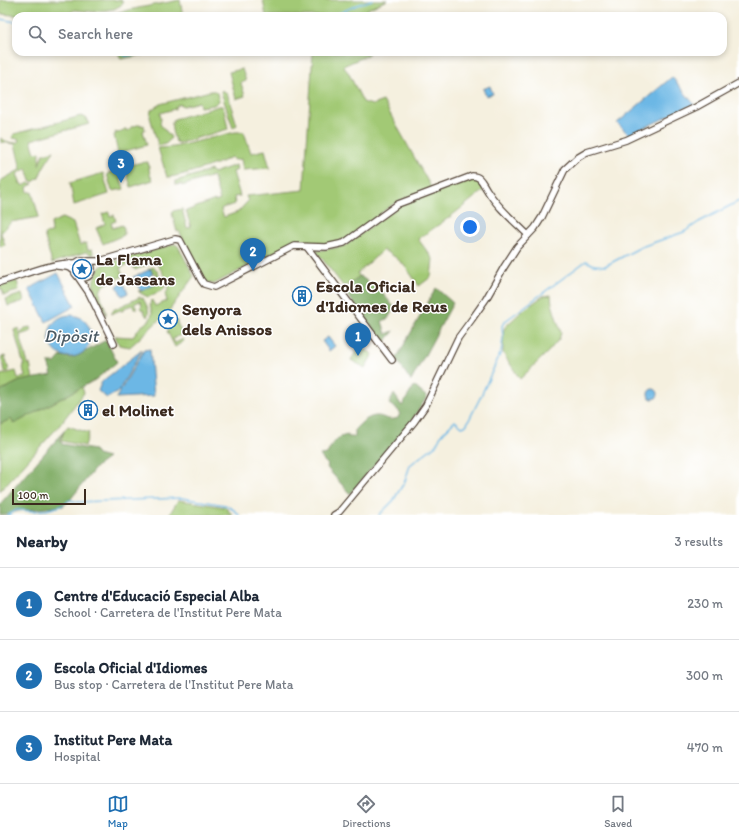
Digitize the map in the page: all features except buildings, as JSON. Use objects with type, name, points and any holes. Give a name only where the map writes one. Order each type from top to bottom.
[{"type":"street","points":[[334,515],[339,512],[414,422],[426,405],[458,338],[486,299],[504,266],[517,247],[535,228],[542,217],[565,169],[576,158],[587,152],[626,140],[696,107],[739,83]]},
{"type":"street","points":[[0,282],[65,263],[100,261],[175,239],[180,240],[204,284],[214,287],[294,246],[326,247],[344,243],[398,204],[472,176],[476,176],[481,179],[492,198],[528,235]]},
{"type":"street","points":[[307,247],[392,360]]},
{"type":"street","points":[[85,261],[90,264],[92,270]]},
{"type":"street","points":[[78,278],[88,276],[100,261]]},
{"type":"street","points":[[76,263],[74,270],[76,275],[89,293],[114,344]]},
{"type":"street","points":[[52,266],[67,267],[74,270]]},
{"type":"street","points":[[88,276],[89,293]]},
{"type":"green space","points":[[0,0],[122,0],[123,4],[114,9],[94,12],[75,10],[71,12],[12,12],[12,15],[0,14]]},
{"type":"green space","points":[[180,0],[182,12],[123,12]]},
{"type":"green space","points":[[263,0],[387,0],[368,9],[366,12],[265,12]]},
{"type":"green space","points":[[120,56],[136,56],[121,59]]},
{"type":"green space","points":[[313,56],[366,56],[343,66],[348,72],[363,102],[372,105],[383,101],[432,189],[399,201],[350,237],[336,243],[325,245],[290,244],[214,284],[208,283],[204,280],[179,231],[177,232],[172,213],[173,211],[182,209],[187,228],[191,227],[186,211],[215,200],[215,202],[220,200],[213,176],[182,186],[182,184],[176,185],[176,181],[211,170],[213,173],[236,165],[237,170],[233,172],[240,196],[234,197],[235,204],[222,208],[221,210],[224,217],[238,212],[248,201],[246,196],[304,190]]},
{"type":"green space","points":[[242,69],[246,81],[241,83],[245,96],[236,99],[229,72]]},
{"type":"green space","points":[[222,90],[227,93],[237,125],[233,128],[221,92]]},
{"type":"green space","points":[[215,91],[217,93],[219,101],[214,105],[200,107],[199,102],[183,106],[179,104],[175,107],[175,109],[160,113],[160,124],[171,137],[166,144],[158,145],[150,117],[151,110],[160,104]]},
{"type":"green space","points":[[222,106],[224,109],[228,129],[180,143],[176,142],[172,127],[174,119]]},
{"type":"green space","points":[[81,116],[86,118],[89,124],[31,140],[35,153],[40,152],[39,165],[43,154],[54,151],[43,167],[39,178],[33,182],[31,181],[27,168],[17,174],[20,181],[19,183],[23,186],[29,183],[33,184],[27,187],[28,192],[32,192],[39,217],[11,222],[1,233],[5,245],[0,247],[0,181],[21,169],[15,144],[1,142],[1,138],[9,142],[18,142],[19,139],[12,138],[14,134]]},
{"type":"green space","points":[[141,124],[141,126],[144,125],[145,130],[143,131],[147,145],[118,153],[114,135],[116,134],[115,132],[117,133],[124,131],[124,129],[127,131],[131,129],[131,127]]},
{"type":"green space","points":[[235,132],[244,132],[251,153],[265,150],[270,168],[243,170],[241,159],[235,160],[231,157],[199,170],[167,177],[158,148],[174,147]]},
{"type":"green space","points":[[148,162],[150,175],[153,180],[131,187],[125,167]]},
{"type":"green space","points":[[118,169],[124,189],[112,191],[107,174]]},
{"type":"green space","points":[[103,173],[109,194],[74,205],[70,183]]},
{"type":"green space","points":[[471,178],[478,179],[484,190],[450,217],[418,239],[433,259],[431,277],[419,286],[400,261],[390,253],[383,250],[357,274],[360,276],[344,287],[316,251],[346,245],[400,205]]},
{"type":"green space","points":[[109,212],[110,216],[114,215],[116,221],[111,223],[113,228],[122,225],[124,228],[124,235],[103,244],[96,228],[105,224],[102,214]]},
{"type":"green space","points":[[62,218],[73,223],[80,245],[86,243],[88,250],[92,249],[94,255],[86,252],[52,263],[44,234],[52,233],[51,223]]},
{"type":"green space","points":[[175,244],[178,246],[194,276],[169,311],[130,347],[119,345],[115,336],[133,337],[140,327],[150,320],[152,313],[150,305],[151,300],[155,306],[167,301],[165,294],[168,287],[158,265],[154,263],[149,264],[135,270],[131,263],[120,268],[123,276],[105,285],[100,291],[106,315],[93,286],[94,279],[99,268],[105,264]]},
{"type":"green space","points":[[153,267],[156,269],[165,287],[163,290],[148,297],[138,291],[139,290],[140,292],[157,282],[155,278],[157,274],[153,274],[151,270],[148,269]]},
{"type":"green space","points":[[360,276],[371,284],[375,284],[394,307],[388,319],[382,321],[386,334],[394,331],[384,343],[345,292],[352,282]]},
{"type":"green space","points":[[17,281],[18,291],[4,295],[2,289],[0,289],[0,286]]},
{"type":"green space","points":[[436,288],[453,303],[411,381],[396,359]]},
{"type":"green space","points":[[22,294],[24,301],[8,306],[6,299]]},
{"type":"green space","points":[[551,295],[552,304],[561,333],[559,339],[520,379],[503,353],[503,332],[505,327],[521,312],[543,296]]},
{"type":"green space","points":[[140,297],[143,298],[148,308],[147,317],[140,308],[142,305],[140,301],[134,304],[137,308],[134,308],[132,305],[124,308],[125,310],[120,310],[111,314],[113,310]]},
{"type":"green space","points":[[176,320],[182,334],[173,339],[175,343],[183,339],[184,341],[175,347],[167,331]]},
{"type":"green space","points":[[30,327],[32,331],[20,335],[28,364],[30,364],[33,379],[20,381],[0,391],[0,375],[16,371],[18,378],[25,377],[24,366],[14,330],[18,328],[20,333],[25,328]]},
{"type":"green space","points":[[106,340],[117,362],[95,380],[14,424],[11,419],[0,424],[0,391],[20,381],[52,375],[48,363],[55,363],[61,356],[71,358],[79,355]]},
{"type":"green space","points":[[359,346],[373,354],[365,368],[351,360]]},
{"type":"green space","points":[[5,356],[9,371],[5,372],[1,357]]},
{"type":"green space","points":[[414,386],[427,397],[411,422],[350,494],[328,469],[328,465],[320,455],[327,454],[333,444],[340,437],[348,435],[348,437],[355,437],[355,429],[369,418],[378,416],[388,419],[398,418],[400,413],[389,404],[394,394],[402,406]]},
{"type":"green space","points":[[82,387],[84,393],[59,426],[0,491],[0,424],[11,419],[14,424]]},
{"type":"green space","points":[[68,426],[89,433],[85,446],[61,441],[64,431]]},
{"type":"green space","points":[[64,431],[60,439],[62,444],[94,450],[97,455],[108,458],[96,467],[70,500],[63,506],[18,511],[6,515],[0,515],[0,504]]},
{"type":"green space","points":[[178,500],[225,507],[233,515],[169,515]]},
{"type":"water","points":[[672,77],[694,104],[629,135],[617,123]]},
{"type":"water","points":[[490,86],[493,94],[486,96],[483,89]]},
{"type":"water","points":[[151,269],[152,275],[136,282],[133,277]]},
{"type":"water","name":"Dipòsit","points":[[58,273],[75,306],[46,322],[29,289]]},
{"type":"water","points":[[156,279],[158,282],[141,291],[138,286]]},
{"type":"water","points":[[123,282],[128,293],[122,296],[117,286]]},
{"type":"water","name":"Dipòsit","points":[[66,315],[74,315],[82,318],[88,324],[91,336],[88,348],[82,354],[74,357],[66,357],[58,354],[52,348],[49,340],[49,332],[52,324],[58,318]]},
{"type":"water","points":[[328,337],[335,346],[329,351],[322,341]]},
{"type":"water","points":[[150,349],[154,396],[116,398],[144,350]]},
{"type":"water","points":[[142,350],[118,392],[107,398],[98,391],[101,383],[105,379]]},
{"type":"water","points":[[651,389],[655,389],[657,390],[657,398],[651,399],[648,396],[648,392]]},
{"type":"waterway","points":[[342,12],[372,0]]},
{"type":"waterway","points":[[0,19],[12,21]]},
{"type":"waterway","points":[[379,515],[393,501],[405,481],[410,465],[436,445],[441,435],[455,421],[462,427],[467,424],[501,352],[503,338],[502,326],[504,322],[586,261],[594,265],[605,266],[641,247],[684,232],[699,222],[739,201]]},
{"type":"waterway","points":[[8,515],[17,510],[46,510],[61,506],[70,500],[78,502],[182,498],[225,505],[239,515]]},
{"type":"place","name":"Institut Pere Mata","points":[[121,183]]},
{"type":"place","name":"La Flama de Jassans","points":[[82,269]]},
{"type":"place","name":"Escola Oficial d'Idiomes","points":[[253,271]]},
{"type":"place","name":"Escola Oficial d'Idiomes de Reus","points":[[302,296]]},
{"type":"place","name":"Senyora dels Anissos","points":[[168,319]]},
{"type":"place","name":"Centre d'Educació Especial Alba","points":[[358,356]]},
{"type":"place","name":"el Molinet","points":[[88,410]]}]
